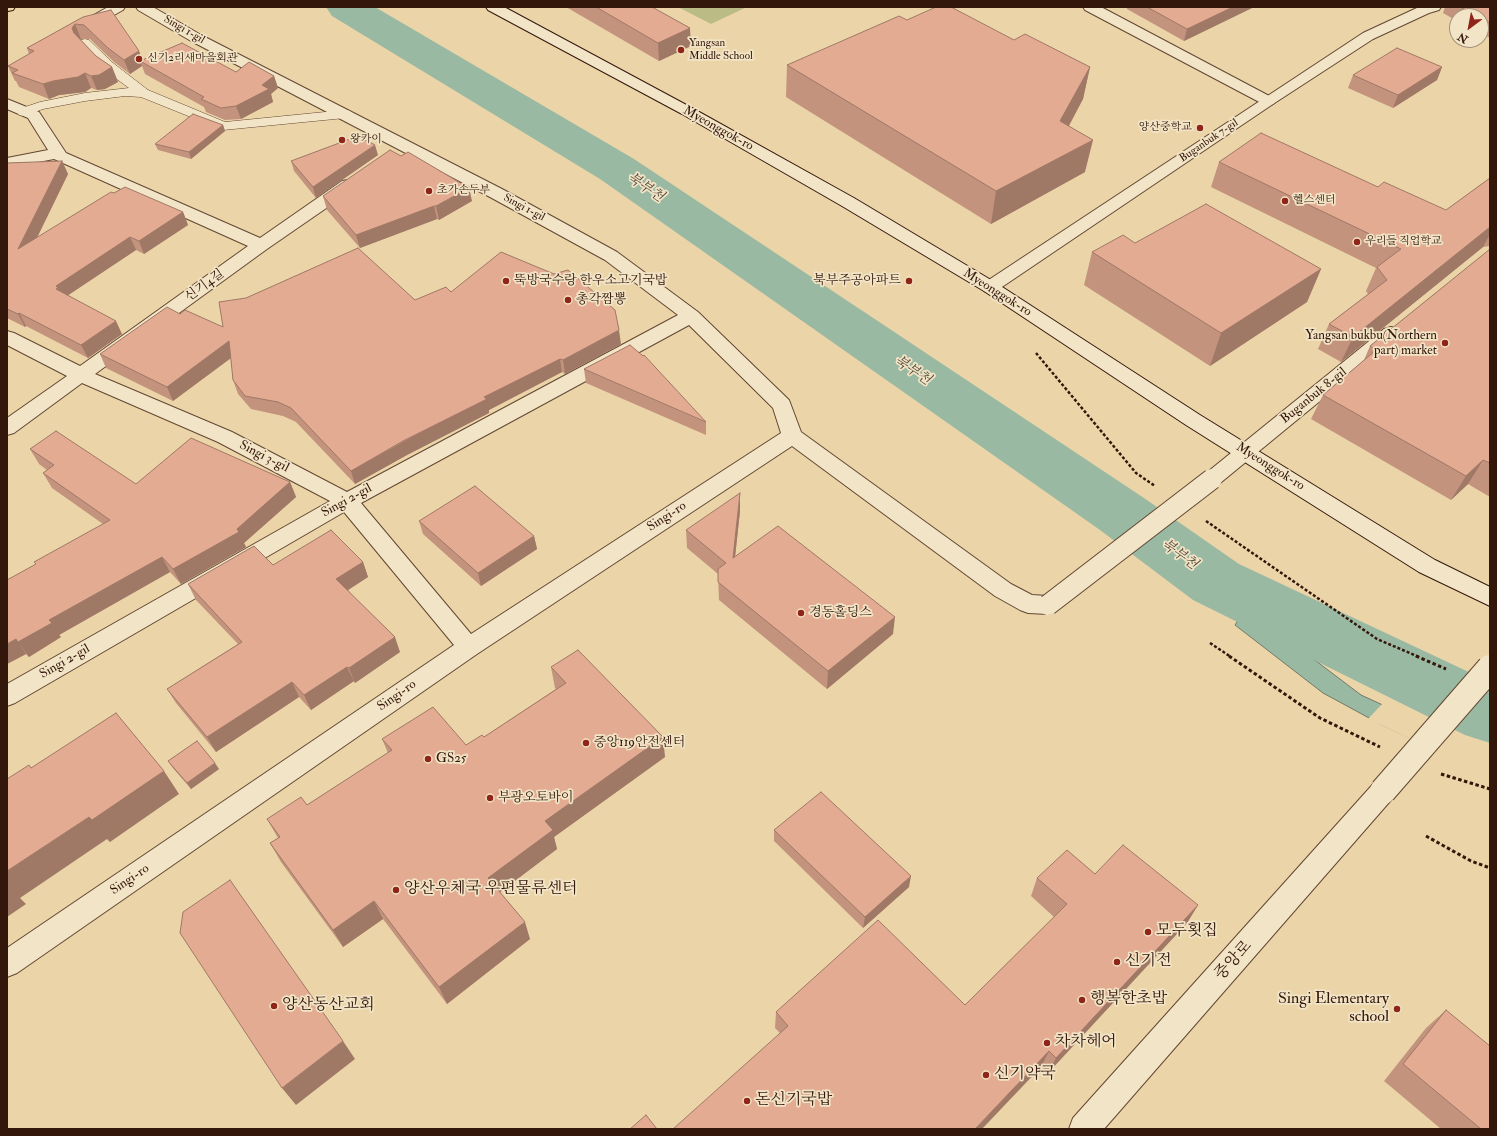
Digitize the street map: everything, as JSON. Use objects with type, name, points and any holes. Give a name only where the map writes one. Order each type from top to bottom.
[{"type":"street","points":[[75,30],[118,7]]},
{"type":"street","name":"Singi 1-gil","points":[[143,7],[196,38],[345,114],[398,150],[558,226],[611,256],[691,316],[782,405],[792,436]]},
{"type":"street","name":"Myeonggok-ro","points":[[493,7],[687,111],[848,202],[990,287],[1193,420],[1427,566],[1490,597]]},
{"type":"street","points":[[1090,7],[1268,101]]},
{"type":"street","name":"Buganbuk 7-gil","points":[[990,287],[1368,36],[1434,7]]},
{"type":"street","points":[[7,104],[34,115],[60,156],[261,246]]},
{"type":"street","points":[[7,163],[58,153]]},
{"type":"street","name":"신기4길","points":[[7,428],[261,246],[359,178]]},
{"type":"street","name":"Singi 2-gil","points":[[7,696],[347,501],[691,316]]},
{"type":"street","name":"Buganbuk 8-gil","points":[[792,436],[1003,590],[1028,604],[1048,605],[1212,479],[1404,322]]},
{"type":"street","name":"Singi 3-gil","points":[[7,337],[81,375],[225,437],[347,501],[469,646]]},
{"type":"street","name":"Singi-ro","points":[[7,964],[469,646],[792,436]]},
{"type":"street","name":"중앙로","points":[[1084,1129],[1490,668]]},
{"type":"lane","points":[[85,43],[108,66],[143,94]]},
{"type":"lane","points":[[24,112],[40,106],[85,97],[124,92],[143,94],[223,126],[345,114]]},
{"type":"path","points":[[1036,353],[1136,473],[1155,486]]},
{"type":"path","points":[[1201,518],[1377,639],[1448,669]]},
{"type":"path","points":[[1210,643],[1320,718],[1384,749]]},
{"type":"path","points":[[1434,772],[1490,789]]},
{"type":"path","points":[[1426,836],[1470,862],[1490,868]]},
{"type":"green space","points":[[678,7],[747,7],[711,24]]},
{"type":"shaded area","points":[[1246,608],[1361,695],[1437,730],[1490,752],[1490,772],[1476,768],[1382,725],[1323,693],[1235,625]]},
{"type":"pier","points":[[1383,703],[1490,750],[1490,771],[1488,774],[1475,769],[1368,719]]},
{"type":"building","points":[[596,7],[652,7],[690,28],[658,43]]},
{"type":"building","points":[[936,7],[951,7],[1014,40],[1025,34],[1090,67],[1060,121],[1093,140],[996,191],[787,65],[899,16],[907,20]]},
{"type":"building","points":[[1147,7],[1233,7],[1187,29]]},
{"type":"building","points":[[1460,7],[1490,7],[1490,23],[1489,8]]},
{"type":"building","points":[[111,10],[139,51],[124,60],[108,48],[84,25],[75,24],[72,28],[74,33],[96,56],[112,67],[99,75],[91,76],[85,73],[78,77],[43,84],[12,73],[18,70],[8,66],[34,51],[27,48],[83,17]]},
{"type":"building","points":[[182,43],[236,72],[249,62],[274,76],[262,85],[269,89],[236,106],[221,108],[201,99],[204,97],[140,61]]},
{"type":"building","points":[[1397,48],[1442,67],[1398,95],[1353,75]]},
{"type":"building","points":[[193,114],[223,125],[189,152],[155,144]]},
{"type":"building","points":[[1261,133],[1378,187],[1384,182],[1446,210],[1490,178],[1490,227],[1353,337],[1329,324],[1387,280],[1377,267],[1401,249],[1219,162]]},
{"type":"building","points":[[358,136],[375,145],[313,187],[291,161]]},
{"type":"building","points":[[390,150],[401,156],[408,152],[469,188],[436,206],[356,235],[323,196]]},
{"type":"building","points":[[62,161],[18,249],[111,192],[114,193],[125,187],[183,212],[139,241],[130,237],[56,286],[58,288],[56,289],[116,321],[81,345],[19,313],[18,314],[7,309],[7,163]]},
{"type":"building","points":[[1206,204],[1321,269],[1221,333],[1092,252],[1123,235],[1135,243]]},
{"type":"building","points":[[358,248],[415,300],[446,287],[451,292],[501,252],[554,274],[568,270],[615,310],[619,330],[563,360],[560,359],[484,397],[487,399],[403,441],[351,471],[291,408],[278,402],[245,396],[233,380],[229,341],[167,387],[100,354],[167,307],[180,314],[185,310],[223,327],[219,302],[246,298]]},
{"type":"building","name":"Yangsan bukbu(Northern part) market","points":[[1490,249],[1490,463],[1483,460],[1466,476],[1323,395],[1376,350],[1370,346]]},
{"type":"building","points":[[630,345],[643,356],[644,355],[706,422],[584,369]]},
{"type":"building","points":[[56,431],[136,484],[191,438],[290,482],[237,529],[239,532],[173,569],[162,557],[49,620],[52,623],[18,642],[16,639],[7,644],[7,580],[36,564],[34,562],[110,520],[43,473],[54,465],[30,449]]},
{"type":"building","points":[[475,486],[534,536],[478,573],[419,521]]},
{"type":"building","name":"경동홀딩스","points":[[740,493],[733,558],[778,526],[895,617],[828,671],[718,582],[718,569],[726,563],[686,530]]},
{"type":"building","points":[[331,530],[363,562],[336,579],[395,637],[349,668],[347,667],[304,695],[292,682],[207,737],[167,689],[242,642],[188,584],[254,546],[273,565]]},
{"type":"building","points":[[578,650],[663,737],[545,821],[553,830],[488,878],[525,922],[439,987],[374,901],[333,930],[270,843],[280,837],[267,819],[301,797],[307,805],[392,750],[382,739],[433,707],[466,745],[482,735],[484,737],[566,683],[551,667]]},
{"type":"building","points":[[116,713],[164,771],[92,820],[89,817],[7,871],[7,779],[29,765],[31,768]]},
{"type":"building","points":[[197,741],[215,763],[187,783],[168,761]]},
{"type":"building","points":[[821,792],[911,876],[865,917],[774,830]]},
{"type":"building","points":[[1123,845],[1198,905],[1056,1058],[1049,1051],[975,1129],[673,1129],[788,1026],[776,1012],[878,920],[965,1005],[1067,904],[1037,878],[1067,850],[1095,874]]},
{"type":"building","name":"양산동산교회","points":[[230,880],[343,1041],[282,1088],[180,933],[183,912]]},
{"type":"building","points":[[1446,1010],[1490,1046],[1490,1129],[1481,1129],[1403,1064]]},
{"type":"building","points":[[646,1115],[657,1129],[630,1129]]},
{"type":"waterway","name":"북부천","points":[[346,7],[617,169],[1122,514],[1216,582],[1490,714]]},
{"type":"place","name":"Yangsan Middle School","points":[[681,50]]},
{"type":"place","name":"신기2리새마을회관","points":[[139,59]]},
{"type":"place","name":"양산중학교","points":[[1200,128]]},
{"type":"place","name":"왕카이","points":[[342,140]]},
{"type":"place","name":"초가손두부","points":[[429,191]]},
{"type":"place","name":"헬스센터","points":[[1285,201]]},
{"type":"place","name":"우리들 직업학교","points":[[1357,242]]},
{"type":"place","name":"뚝방국수랑 한우소고기국밥","points":[[506,281]]},
{"type":"place","name":"북부주공아파트","points":[[909,281]]},
{"type":"place","name":"총각짬뽕","points":[[568,300]]},
{"type":"place","name":"Yangsan bukbu(Northern part) market","points":[[1445,343]]},
{"type":"place","name":"경동홀딩스","points":[[801,613]]},
{"type":"place","name":"중앙119안전센터","points":[[586,743]]},
{"type":"place","name":"GS25","points":[[428,759]]},
{"type":"place","name":"부광오토바이","points":[[490,798]]},
{"type":"place","name":"양산우체국 우편물류센터","points":[[396,890]]},
{"type":"place","name":"모두횟집","points":[[1148,932]]},
{"type":"place","name":"신기전","points":[[1117,962]]},
{"type":"place","name":"행복한초밥","points":[[1082,1000]]},
{"type":"place","name":"양산동산교회","points":[[274,1006]]},
{"type":"place","name":"Singi Elementary school","points":[[1397,1009]]},
{"type":"place","name":"차차헤어","points":[[1047,1043]]},
{"type":"place","name":"신기약국","points":[[986,1075]]},
{"type":"place","name":"돈신기국밥","points":[[747,1101]]}]
